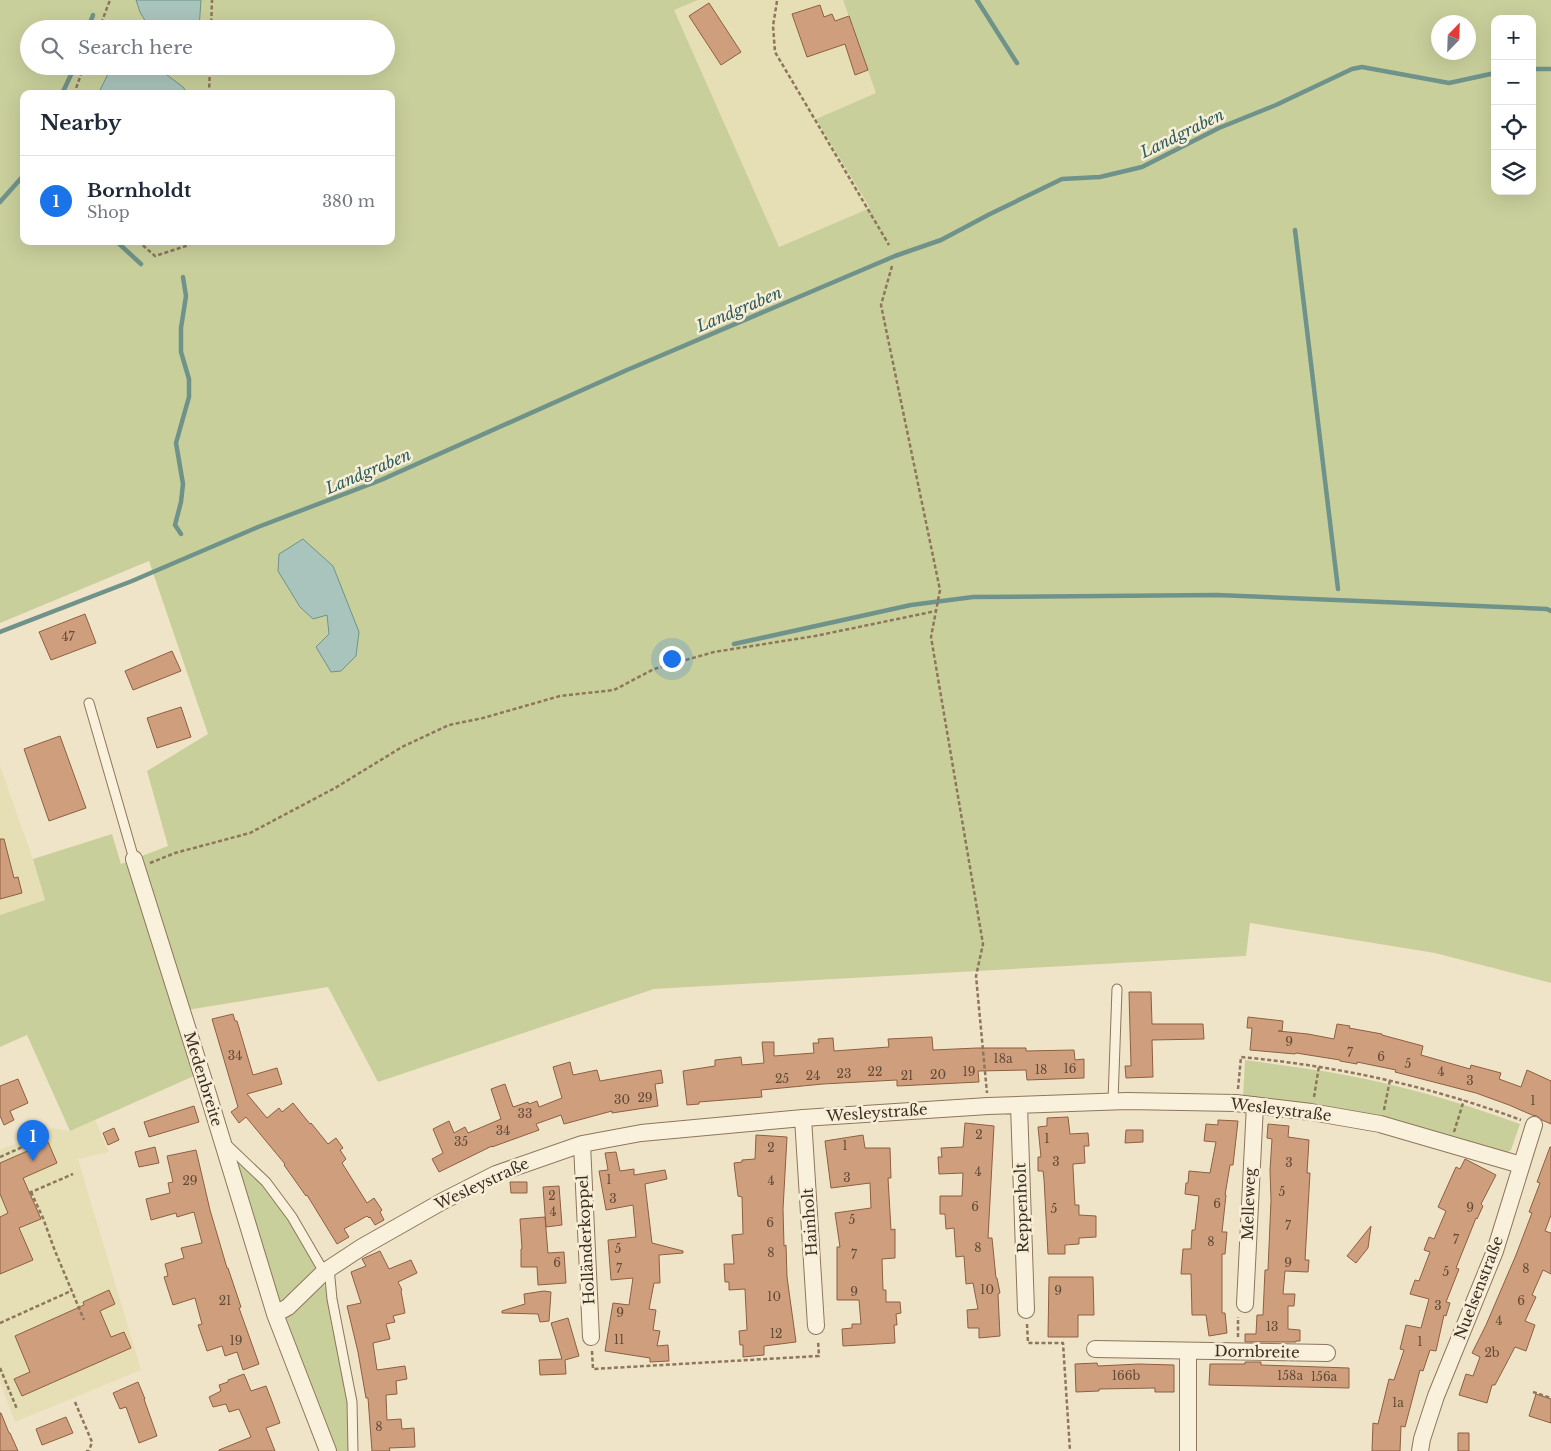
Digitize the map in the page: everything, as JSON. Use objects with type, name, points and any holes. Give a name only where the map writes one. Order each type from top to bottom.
[{"type":"street","name":"Medenbreite","points":[[135,863],[275,1314],[328,1451]]},
{"type":"street","name":"Wesleystraße","points":[[275,1314],[288,1307],[326,1270],[362,1247],[443,1201],[496,1174],[582,1144],[641,1133],[803,1118],[988,1106],[1113,1101],[1236,1102],[1380,1124],[1521,1165]]},
{"type":"street","name":"Reppenholt","points":[[1019,1105],[1026,1310]]},
{"type":"street","name":"Melleweg","points":[[1245,1304],[1255,1105]]},
{"type":"street","name":"Hainholt","points":[[803,1118],[816,1326]]},
{"type":"street","name":"Nuelsenstraße","points":[[1420,1451],[1436,1396],[1494,1251],[1534,1125]]},
{"type":"street","name":"Holländerkoppel","points":[[582,1144],[591,1337]]},
{"type":"street","name":"Dornbreite","points":[[1096,1349],[1327,1354]]},
{"type":"street","points":[[1188,1351],[1188,1451]]},
{"type":"lane","name":"Medenbreite","points":[[89,703],[135,863]]},
{"type":"lane","points":[[1113,1101],[1117,989]]},
{"type":"lane","points":[[222,1139],[266,1182],[326,1270],[352,1402],[353,1451]]},
{"type":"path","points":[[102,20],[110,0]]},
{"type":"path","points":[[211,20],[212,0]]},
{"type":"path","points":[[777,1],[773,26],[775,52],[889,245]]},
{"type":"path","points":[[75,90],[81,75]]},
{"type":"path","points":[[209,90],[210,75]]},
{"type":"path","points":[[143,245],[155,256],[189,245]]},
{"type":"path","points":[[892,266],[881,305],[940,590],[931,637],[983,944],[976,976],[988,1106]]},
{"type":"path","points":[[135,863],[250,833],[335,788],[402,746],[448,725],[483,718],[560,696],[614,690],[654,669],[714,652],[815,636],[936,611]]},
{"type":"path","points":[[1236,1102],[1241,1057],[1319,1066],[1390,1080],[1464,1100],[1534,1125]]},
{"type":"path","points":[[1311,1112],[1319,1066]]},
{"type":"path","points":[[1380,1124],[1390,1080]]},
{"type":"path","points":[[1451,1144],[1464,1100]]},
{"type":"path","points":[[0,1157],[45,1137]]},
{"type":"path","points":[[73,1174],[30,1192],[43,1218],[54,1251],[84,1320]]},
{"type":"path","points":[[0,1323],[71,1291]]},
{"type":"path","points":[[1238,1341],[1239,1309],[1245,1304]]},
{"type":"path","points":[[1026,1310],[1028,1343],[1063,1343],[1070,1451]]},
{"type":"path","points":[[591,1337],[593,1369],[819,1356],[816,1326]]},
{"type":"path","points":[[0,1368],[17,1409]]},
{"type":"path","points":[[1533,1392],[1551,1398]]},
{"type":"path","points":[[75,1402],[92,1442],[89,1450],[85,1451]]},
{"type":"shaded area","points":[[698,0],[843,0],[877,93],[816,119],[870,208],[778,247],[673,10]]},
{"type":"shaded area","points":[[0,766],[33,859],[45,900],[0,915]]},
{"type":"shaded area","points":[[95,1120],[109,1152],[78,1159],[141,1370],[15,1422],[0,1383],[0,1150],[53,1128],[70,1131]]},
{"type":"green space","points":[[0,0],[698,0],[674,10],[779,247],[870,208],[816,119],[876,93],[843,0],[1551,0],[1551,983],[1435,953],[1250,923],[1246,956],[654,989],[378,1082],[328,987],[175,1012],[194,1076],[70,1131],[27,1035],[0,1047],[0,915],[45,900],[33,859],[112,834],[121,864],[168,846],[147,771],[208,734],[149,561],[0,623]]},
{"type":"green space","points":[[1245,1060],[1377,1081],[1443,1098],[1520,1124],[1511,1150],[1505,1154],[1243,1097]]},
{"type":"green space","points":[[242,1163],[264,1186],[290,1220],[313,1259],[327,1291],[349,1404],[350,1451],[333,1451],[286,1328],[236,1166]]},
{"type":"water","points":[[136,0],[201,0],[200,20],[145,20]]},
{"type":"water","points":[[108,75],[167,75],[185,90],[100,90]]},
{"type":"water","points":[[303,539],[333,566],[359,632],[356,656],[341,671],[331,672],[316,647],[329,634],[327,615],[313,619],[300,607],[278,571],[279,554]]},
{"type":"building","points":[[709,3],[741,52],[721,65],[689,16]]},
{"type":"building","points":[[820,5],[824,17],[832,14],[835,21],[849,16],[868,70],[855,75],[845,44],[807,57],[792,14]]},
{"type":"building","points":[[85,614],[96,643],[51,660],[39,632]]},
{"type":"building","points":[[172,651],[181,671],[133,690],[125,671]]},
{"type":"building","points":[[181,707],[191,737],[157,748],[147,718]]},
{"type":"building","points":[[60,736],[86,808],[49,821],[24,749]]},
{"type":"building","points":[[0,839],[4,839],[14,878],[18,877],[22,893],[0,899]]},
{"type":"building","points":[[1129,992],[1151,992],[1152,1024],[1203,1024],[1204,1039],[1152,1040],[1153,1077],[1126,1078],[1125,1066],[1131,1066]]},
{"type":"building","points":[[233,1014],[235,1021],[237,1021],[253,1075],[277,1068],[282,1084],[247,1094],[267,1118],[279,1108],[282,1112],[293,1103],[328,1144],[336,1138],[343,1148],[340,1150],[346,1159],[342,1163],[367,1203],[374,1198],[382,1210],[380,1212],[384,1220],[375,1225],[370,1217],[367,1216],[344,1229],[349,1237],[337,1244],[307,1195],[285,1164],[246,1117],[239,1123],[231,1112],[238,1107],[212,1019]]},
{"type":"building","points":[[1248,1017],[1283,1021],[1282,1031],[1278,1031],[1334,1039],[1337,1024],[1382,1034],[1423,1046],[1421,1055],[1470,1069],[1471,1065],[1501,1073],[1499,1079],[1521,1087],[1527,1070],[1551,1081],[1551,1124],[1537,1116],[1476,1093],[1395,1072],[1396,1070],[1296,1053],[1250,1050],[1252,1028],[1247,1028]]},
{"type":"building","points":[[932,1037],[933,1050],[1026,1048],[1026,1051],[1074,1050],[1075,1060],[1084,1059],[1084,1078],[1027,1080],[1026,1070],[978,1071],[979,1082],[897,1086],[897,1080],[823,1084],[761,1090],[762,1097],[699,1102],[699,1104],[687,1105],[683,1071],[715,1066],[715,1060],[741,1057],[742,1065],[764,1063],[762,1042],[774,1042],[774,1056],[814,1053],[813,1043],[819,1043],[818,1039],[833,1038],[834,1051],[889,1047],[888,1039]]},
{"type":"building","points":[[570,1062],[573,1075],[597,1070],[600,1081],[661,1070],[663,1083],[655,1084],[658,1106],[612,1113],[612,1111],[564,1124],[561,1115],[536,1124],[539,1130],[492,1146],[439,1172],[432,1159],[443,1153],[433,1129],[449,1121],[454,1133],[465,1127],[468,1133],[501,1119],[491,1089],[505,1084],[513,1107],[537,1101],[539,1107],[562,1098],[553,1067]]},
{"type":"building","points":[[18,1079],[28,1103],[10,1111],[14,1120],[4,1125],[0,1116],[0,1086]]},
{"type":"building","points":[[194,1106],[199,1122],[149,1137],[144,1122]]},
{"type":"building","points":[[1068,1117],[1070,1134],[1088,1133],[1089,1146],[1084,1146],[1085,1163],[1073,1164],[1075,1205],[1079,1205],[1079,1215],[1096,1216],[1096,1237],[1079,1238],[1079,1244],[1065,1245],[1065,1254],[1048,1254],[1044,1179],[1043,1171],[1038,1171],[1038,1157],[1041,1157],[1038,1127],[1047,1126],[1047,1118]]},
{"type":"building","points":[[1218,1120],[1238,1121],[1233,1165],[1230,1165],[1225,1195],[1222,1232],[1227,1232],[1225,1254],[1222,1254],[1222,1313],[1225,1313],[1227,1333],[1209,1336],[1206,1315],[1192,1315],[1191,1274],[1181,1274],[1183,1249],[1191,1249],[1192,1230],[1195,1230],[1199,1196],[1185,1194],[1186,1183],[1188,1183],[1189,1171],[1210,1173],[1216,1142],[1204,1141],[1206,1124],[1218,1125]]},
{"type":"building","points":[[965,1123],[994,1126],[988,1238],[992,1238],[996,1278],[1000,1293],[998,1294],[1000,1336],[979,1338],[979,1328],[968,1328],[967,1310],[978,1309],[973,1283],[966,1284],[964,1256],[956,1257],[954,1228],[946,1229],[945,1214],[940,1214],[940,1196],[962,1196],[963,1173],[939,1174],[938,1157],[942,1157],[941,1148],[963,1147]]},
{"type":"building","points":[[1268,1124],[1289,1126],[1288,1137],[1309,1140],[1307,1173],[1310,1173],[1305,1260],[1309,1260],[1308,1272],[1285,1271],[1283,1294],[1295,1294],[1294,1306],[1288,1306],[1288,1329],[1300,1330],[1300,1341],[1296,1342],[1245,1342],[1245,1334],[1256,1334],[1257,1315],[1263,1315],[1265,1270],[1268,1270],[1272,1139],[1267,1138]]},
{"type":"building","points":[[114,1128],[119,1140],[108,1145],[103,1133]]},
{"type":"building","points":[[1126,1130],[1143,1130],[1143,1142],[1125,1143]]},
{"type":"building","points":[[756,1135],[787,1137],[783,1209],[784,1246],[786,1245],[787,1277],[796,1342],[764,1346],[764,1355],[743,1357],[743,1345],[740,1345],[739,1331],[747,1330],[745,1289],[729,1290],[729,1282],[725,1282],[724,1264],[734,1264],[732,1235],[743,1234],[742,1197],[738,1196],[734,1163],[755,1159]]},
{"type":"building","points":[[863,1135],[865,1148],[890,1148],[891,1178],[888,1178],[891,1230],[895,1229],[895,1258],[882,1259],[883,1290],[886,1290],[886,1302],[900,1302],[901,1313],[896,1314],[897,1325],[894,1325],[895,1343],[843,1346],[842,1329],[852,1328],[852,1324],[861,1324],[859,1300],[837,1300],[837,1247],[840,1247],[835,1213],[871,1208],[870,1183],[831,1188],[825,1141]]},
{"type":"building","points":[[48,1142],[57,1163],[23,1178],[41,1219],[19,1228],[33,1260],[0,1274],[0,1217],[8,1213],[0,1194],[0,1163]]},
{"type":"building","points":[[155,1147],[159,1163],[139,1167],[135,1152]]},
{"type":"building","points":[[1550,1147],[1551,1215],[1545,1231],[1551,1233],[1551,1274],[1543,1270],[1532,1295],[1536,1297],[1525,1321],[1535,1325],[1526,1351],[1515,1347],[1495,1385],[1492,1385],[1487,1403],[1459,1395],[1466,1374],[1473,1376],[1480,1357],[1472,1353],[1516,1255],[1532,1213],[1529,1212],[1540,1183],[1537,1182]]},
{"type":"building","points":[[196,1150],[210,1210],[227,1268],[259,1364],[243,1370],[237,1352],[225,1356],[222,1346],[207,1351],[198,1325],[202,1324],[195,1298],[173,1305],[164,1277],[168,1276],[165,1264],[184,1258],[181,1248],[202,1243],[194,1212],[177,1217],[176,1213],[151,1220],[146,1199],[170,1193],[168,1183],[173,1182],[167,1156]]},
{"type":"building","points":[[616,1152],[620,1171],[634,1169],[634,1175],[665,1170],[667,1179],[645,1184],[652,1243],[683,1251],[683,1253],[659,1255],[660,1283],[654,1283],[649,1309],[656,1310],[653,1330],[660,1331],[657,1346],[668,1345],[669,1361],[650,1362],[650,1358],[605,1351],[613,1303],[629,1305],[633,1278],[611,1280],[608,1240],[636,1237],[633,1205],[606,1210],[599,1171],[608,1170],[605,1153]]},
{"type":"building","points":[[1465,1159],[1496,1175],[1481,1204],[1483,1206],[1476,1218],[1456,1268],[1459,1269],[1446,1302],[1450,1303],[1446,1316],[1444,1315],[1436,1351],[1430,1350],[1423,1371],[1420,1370],[1405,1427],[1401,1426],[1400,1451],[1372,1451],[1373,1423],[1378,1424],[1389,1379],[1394,1380],[1404,1350],[1400,1349],[1406,1325],[1421,1328],[1429,1299],[1410,1294],[1415,1280],[1419,1281],[1430,1252],[1424,1250],[1429,1237],[1434,1239],[1446,1211],[1438,1207],[1456,1167],[1460,1169]]},
{"type":"building","points":[[510,1182],[527,1182],[527,1193],[511,1193]]},
{"type":"building","points":[[559,1186],[562,1225],[546,1227],[543,1187]]},
{"type":"building","points":[[545,1217],[548,1253],[564,1252],[566,1283],[538,1285],[537,1267],[521,1267],[520,1219]]},
{"type":"building","points":[[1371,1226],[1368,1248],[1356,1263],[1347,1256]]},
{"type":"building","points":[[380,1251],[389,1269],[411,1260],[417,1273],[398,1282],[402,1290],[405,1313],[393,1316],[395,1322],[386,1324],[390,1339],[373,1343],[377,1370],[405,1366],[407,1379],[396,1381],[397,1394],[386,1395],[387,1420],[401,1419],[402,1429],[414,1428],[415,1447],[389,1448],[390,1451],[372,1451],[368,1398],[366,1398],[347,1306],[361,1303],[351,1272],[366,1266],[362,1259]]},
{"type":"building","points":[[1049,1277],[1093,1277],[1094,1315],[1078,1315],[1078,1337],[1048,1337]]},
{"type":"building","points":[[109,1290],[115,1304],[100,1311],[111,1337],[124,1332],[131,1348],[22,1396],[14,1379],[30,1372],[15,1336],[84,1305],[83,1302]]},
{"type":"building","points":[[544,1291],[551,1292],[549,1321],[540,1322],[538,1314],[502,1313],[502,1311],[525,1304],[524,1294]]},
{"type":"building","points":[[568,1318],[579,1356],[565,1360],[566,1374],[540,1375],[539,1360],[562,1359],[551,1323]]},
{"type":"building","points":[[1245,1362],[1261,1362],[1261,1365],[1349,1368],[1349,1388],[1209,1385],[1210,1364],[1245,1364]]},
{"type":"building","points":[[1097,1363],[1098,1366],[1174,1365],[1174,1392],[1155,1392],[1155,1388],[1099,1389],[1099,1391],[1076,1392],[1075,1364]]},
{"type":"building","points":[[244,1374],[251,1391],[266,1386],[280,1423],[266,1428],[275,1451],[219,1451],[251,1437],[239,1409],[229,1412],[226,1404],[213,1407],[209,1397],[221,1391],[219,1385]]},
{"type":"building","points":[[138,1382],[157,1436],[139,1443],[126,1407],[120,1409],[113,1393]]},
{"type":"building","points":[[1536,1394],[1551,1399],[1551,1423],[1529,1416]]},
{"type":"building","points":[[1,1413],[18,1451],[0,1451]]},
{"type":"building","points":[[66,1417],[73,1433],[42,1445],[36,1429]]},
{"type":"building","points":[[1458,1433],[1469,1433],[1469,1451],[1458,1451]]},
{"type":"waterway","points":[[977,0],[1017,63]]},
{"type":"waterway","points":[[91,20],[93,15]]},
{"type":"waterway","name":"Landgraben","points":[[0,632],[132,581],[258,527],[381,480],[627,370],[895,256],[941,240],[1062,179],[1100,177],[1142,167],[1219,128],[1276,105],[1352,69],[1362,67],[1449,83],[1491,74]]},
{"type":"waterway","name":"Landgraben","points":[[1536,69],[1551,69]]},
{"type":"waterway","points":[[64,90],[71,75]]},
{"type":"waterway","points":[[0,202],[20,180]]},
{"type":"waterway","points":[[1295,230],[1338,589]]},
{"type":"waterway","points":[[120,245],[141,264]]},
{"type":"waterway","points":[[181,534],[175,525],[183,484],[176,443],[189,397],[189,379],[181,352],[181,328],[186,296],[183,277]]},
{"type":"waterway","points":[[734,644],[911,605],[973,597],[1217,595],[1547,609],[1551,611]]},
{"type":"place","name":"Bornholdt","points":[[33,1161]]}]
